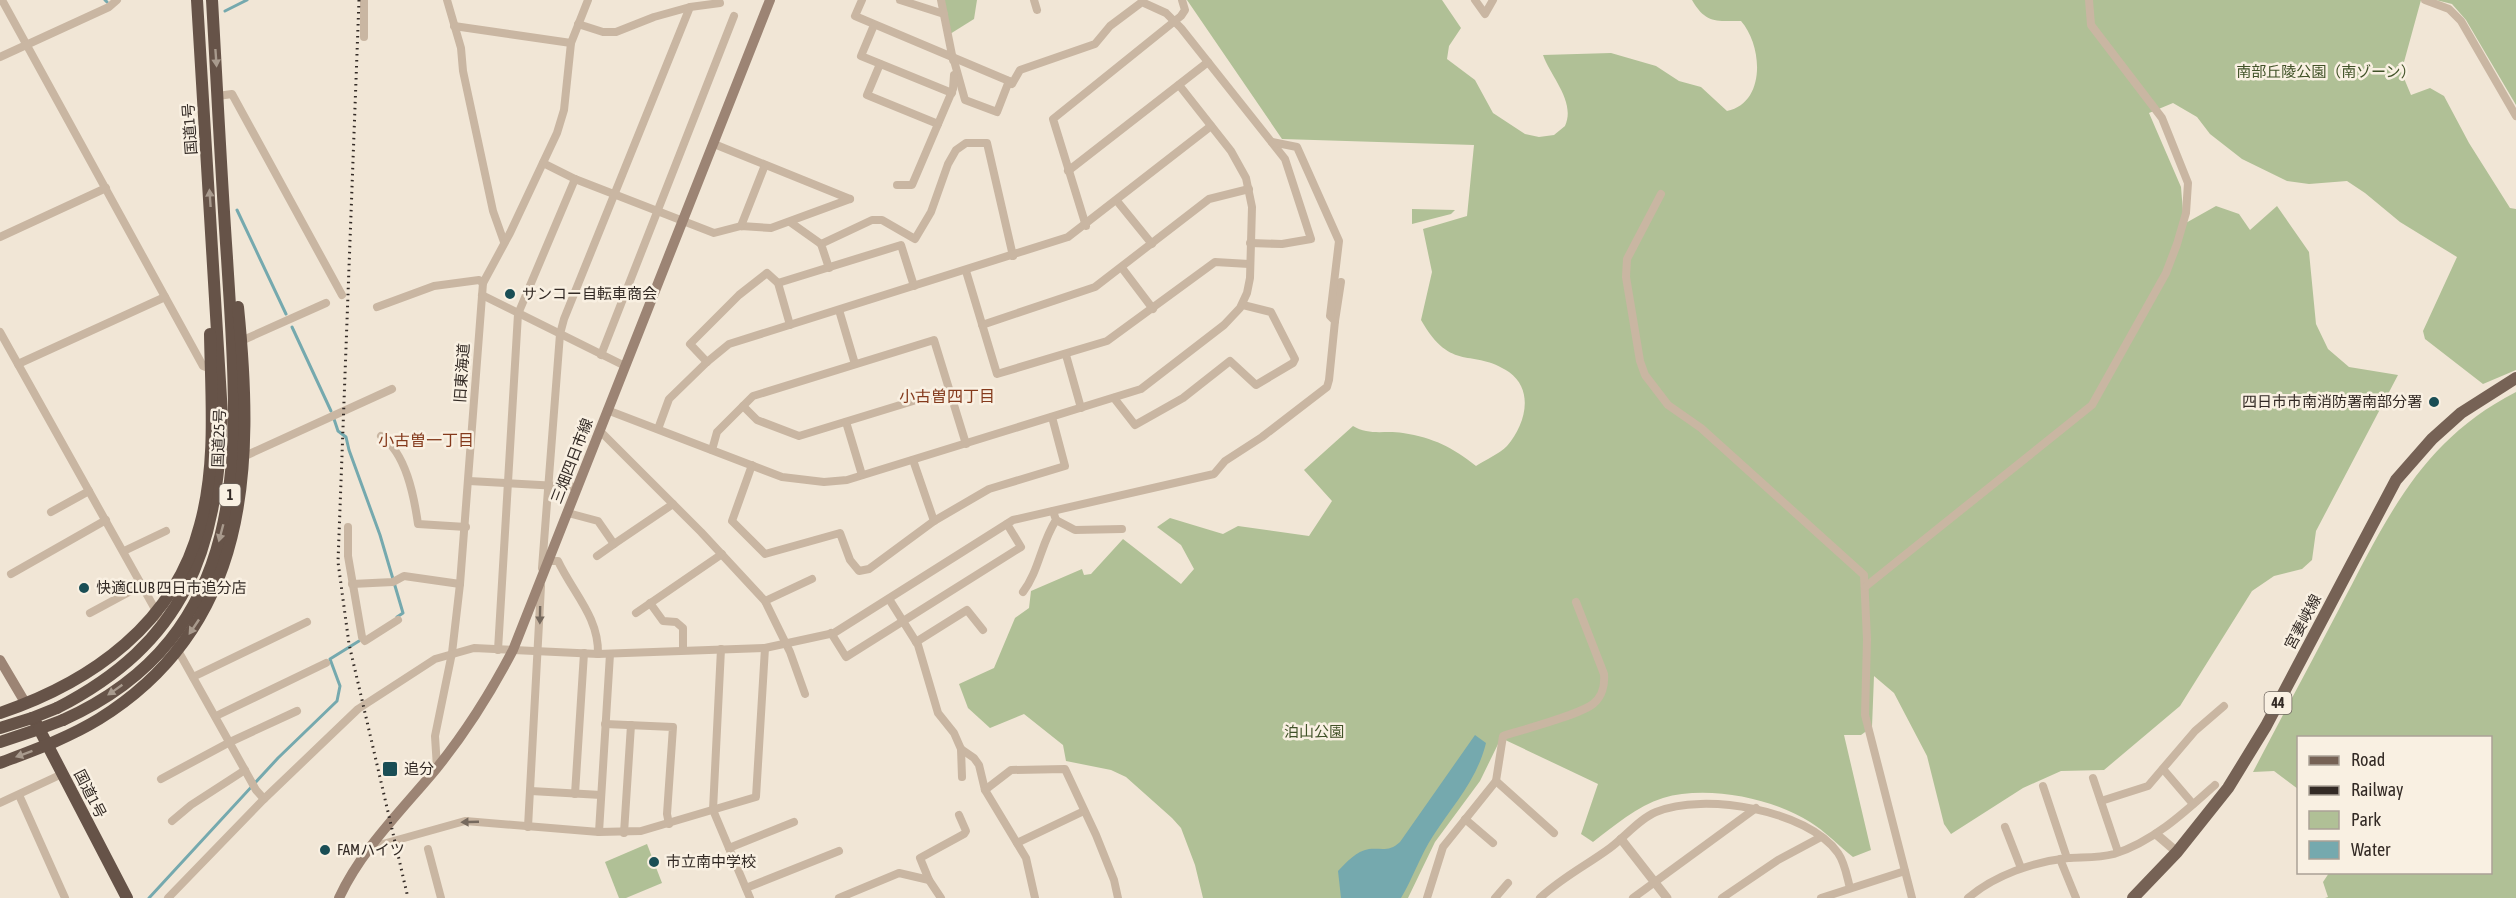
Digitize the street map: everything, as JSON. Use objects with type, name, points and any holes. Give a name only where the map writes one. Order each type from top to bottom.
[{"type":"highway","name":"国道1号","points":[[197,0],[214,257]]},
{"type":"highway","name":"国道1号","points":[[212,0],[223,203]]},
{"type":"highway","name":"1","points":[[48,745],[120,705],[177,648],[199,618],[222,572],[238,514],[246,420],[229,211],[223,203]]},
{"type":"highway","name":"国道25号","points":[[6,740],[36,723],[112,693],[164,647],[190,611],[215,556],[230,493],[235,422],[223,203]]},
{"type":"highway","name":"1","points":[[26,704],[72,681],[116,654],[159,615],[183,571],[201,524],[210,463],[211,369],[208,265],[214,257]]},
{"type":"highway","name":"国道25号","points":[[60,714],[112,676],[170,618],[187,591],[207,541],[219,472],[222,415],[214,257]]},
{"type":"highway","name":"国道1号","points":[[26,704],[127,898]]},
{"type":"highway","points":[[0,713],[26,704]]},
{"type":"highway","name":"国道25号","points":[[3,727],[36,723]]},
{"type":"highway","points":[[0,763],[48,745]]},
{"type":"main road","name":"三畑四日市線","points":[[339,898],[346,883],[372,847],[437,768],[492,690],[513,650],[770,0]]},
{"type":"main road","name":"宮妻峡線","points":[[2133,898],[2177,852],[2228,788],[2266,726],[2396,480],[2432,439],[2461,414],[2516,378]]},
{"type":"main road","points":[[0,660],[26,704]]},
{"type":"street","points":[[2,0],[203,366],[211,369]]},
{"type":"street","points":[[0,57],[109,7],[117,0]]},
{"type":"street","points":[[364,0],[364,37]]},
{"type":"street","points":[[447,0],[461,48],[463,70],[493,211],[504,242]]},
{"type":"street","name":"旧東海道","points":[[437,768],[435,736],[452,653],[466,528],[483,283],[557,133],[564,110],[571,43],[588,0]]},
{"type":"street","points":[[862,0],[855,16],[1012,84],[1020,70],[1095,44],[1110,26],[1142,2],[1166,13],[1285,159],[1311,239],[1282,244],[1251,243]]},
{"type":"street","points":[[900,0],[944,15]]},
{"type":"street","points":[[941,0],[965,100],[997,112],[1009,81]]},
{"type":"street","points":[[1034,0],[1036,10]]},
{"type":"street","points":[[1086,226],[1053,118],[1174,21],[1185,10],[1182,0]]},
{"type":"street","points":[[1475,0],[1485,14],[1494,0]]},
{"type":"street","points":[[1865,587],[2092,405],[2166,273],[2186,213],[2187,183],[2162,118],[2091,25],[2089,0]]},
{"type":"street","points":[[2425,0],[2449,9],[2461,21],[2516,116]]},
{"type":"street","points":[[578,24],[603,32],[616,32],[654,17],[720,3]]},
{"type":"street","points":[[528,827],[540,651],[541,580],[560,334],[690,8]]},
{"type":"street","points":[[601,355],[734,16]]},
{"type":"street","points":[[874,25],[861,56],[952,93]]},
{"type":"street","points":[[454,26],[571,43]]},
{"type":"street","points":[[897,185],[912,185],[952,93],[953,57]]},
{"type":"street","points":[[1068,171],[1208,62]]},
{"type":"street","points":[[880,64],[867,95],[938,124]]},
{"type":"street","points":[[607,410],[795,480],[824,482],[862,475],[1141,389],[1224,325],[1243,305],[1249,285],[1252,207],[1249,189],[1240,165],[1179,85]]},
{"type":"street","points":[[218,96],[232,94],[342,295]]},
{"type":"street","points":[[658,429],[669,399],[729,344],[1059,241],[1086,226],[1211,126]]},
{"type":"street","points":[[1272,142],[1297,147],[1339,242],[1330,316],[1335,321]]},
{"type":"street","points":[[821,244],[872,220],[882,220],[915,239],[931,212],[956,150],[966,143],[987,143],[1013,256]]},
{"type":"street","points":[[543,163],[576,179],[714,233],[741,226],[771,228],[850,199],[714,144]]},
{"type":"street","points":[[741,226],[765,165]]},
{"type":"street","points":[[498,650],[518,314],[576,179]]},
{"type":"street","points":[[0,237],[106,188]]},
{"type":"street","points":[[982,325],[1075,296],[1095,287],[1209,199],[1249,189]]},
{"type":"street","points":[[1661,194],[1627,259],[1626,277],[1640,361],[1645,375],[1668,405],[1701,428],[1864,575],[1867,639],[1865,715],[1912,898]]},
{"type":"street","points":[[1117,201],[1152,244]]},
{"type":"street","points":[[790,222],[821,244],[828,268]]},
{"type":"street","points":[[778,283],[901,245],[914,286]]},
{"type":"street","points":[[966,271],[997,374],[1107,341],[1215,262],[1250,264]]},
{"type":"street","points":[[1122,268],[1153,309]]},
{"type":"street","points":[[707,362],[690,344],[738,295],[766,273],[778,283],[790,325]]},
{"type":"street","points":[[377,307],[434,286],[479,280],[483,283]]},
{"type":"street","points":[[168,898],[264,799],[363,705],[413,672],[452,653],[474,648],[610,654],[765,648],[787,645],[831,633],[1007,524],[1053,511],[1214,474],[1225,461],[1262,437],[1327,387],[1341,282]]},
{"type":"street","points":[[482,295],[625,366]]},
{"type":"street","points":[[18,364],[165,297]]},
{"type":"street","points":[[241,342],[326,303]]},
{"type":"street","points":[[1114,398],[1135,425],[1183,398],[1230,361],[1256,385],[1293,363],[1295,359],[1271,312],[1243,305]]},
{"type":"street","points":[[839,310],[855,364]]},
{"type":"street","points":[[0,332],[159,615]]},
{"type":"street","points":[[712,450],[717,432],[753,396],[934,340],[966,444]]},
{"type":"street","points":[[1065,355],[1081,408]]},
{"type":"street","points":[[244,456],[392,389]]},
{"type":"street","points":[[743,406],[757,420],[799,436],[949,390]]},
{"type":"street","points":[[752,465],[732,521],[765,554],[840,533],[850,560],[860,572],[869,569],[934,521],[989,489],[1065,466],[1052,417]]},
{"type":"street","points":[[846,422],[862,475]]},
{"type":"street","points":[[600,431],[722,554],[765,601],[787,645],[805,694]]},
{"type":"street","points":[[381,436],[392,443],[413,495],[418,524],[466,528]]},
{"type":"street","points":[[913,460],[934,521]]},
{"type":"street","points":[[469,481],[577,488]]},
{"type":"street","points":[[51,512],[89,491]]},
{"type":"street","points":[[597,556],[673,504]]},
{"type":"street","points":[[1053,511],[1056,520],[1075,530],[1122,529]]},
{"type":"street","points":[[568,513],[598,521],[614,544]]},
{"type":"street","points":[[11,574],[106,520]]},
{"type":"street","points":[[1023,592],[1031,582],[1047,537],[1056,520]]},
{"type":"street","points":[[831,633],[846,657],[1022,547],[1007,524]]},
{"type":"street","points":[[348,527],[348,556],[357,618],[365,641],[398,620]]},
{"type":"street","points":[[124,551],[166,531]]},
{"type":"street","points":[[636,613],[722,554]]},
{"type":"street","points":[[549,561],[558,561],[593,618],[598,636],[598,654]]},
{"type":"street","points":[[352,584],[395,581],[404,576],[460,584]]},
{"type":"street","points":[[765,601],[812,579]]},
{"type":"street","points":[[90,613],[142,585]]},
{"type":"street","points":[[889,599],[916,642],[938,713],[954,733],[961,749],[962,777]]},
{"type":"street","points":[[1428,897],[1439,854],[1496,781],[1503,736],[1593,704],[1602,691],[1604,674],[1576,602]]},
{"type":"street","points":[[650,603],[663,621],[676,622],[683,628],[683,650]]},
{"type":"street","points":[[916,642],[967,610],[983,630]]},
{"type":"street","points":[[193,677],[308,622]]},
{"type":"street","points":[[177,648],[256,790],[264,799]]},
{"type":"street","points":[[372,847],[465,821],[624,832],[669,824],[756,797],[765,648]]},
{"type":"street","points":[[722,649],[712,810],[750,898]]},
{"type":"street","points":[[575,794],[584,653]]},
{"type":"street","points":[[599,832],[610,654]]},
{"type":"street","points":[[216,716],[326,663]]},
{"type":"street","points":[[2101,801],[2148,786],[2195,731],[2224,706]]},
{"type":"street","points":[[161,779],[230,742],[297,711]]},
{"type":"street","points":[[605,724],[673,727],[667,814],[669,824]]},
{"type":"street","points":[[624,832],[632,724]]},
{"type":"street","points":[[961,749],[979,765],[985,789],[1026,858],[1035,898]]},
{"type":"street","points":[[985,789],[1011,770],[1065,769],[1114,880],[1118,898]]},
{"type":"street","points":[[2163,769],[2193,804]]},
{"type":"street","points":[[172,821],[191,805],[245,770]]},
{"type":"street","points":[[0,803],[62,774]]},
{"type":"street","points":[[2093,778],[2118,852]]},
{"type":"street","points":[[1496,781],[1554,833]]},
{"type":"street","points":[[1968,898],[1990,882],[2021,868],[2064,859],[2118,852],[2156,834],[2215,785]]},
{"type":"street","points":[[2043,786],[2076,898]]},
{"type":"street","points":[[531,790],[601,795]]},
{"type":"street","points":[[19,795],[65,898]]},
{"type":"street","points":[[1540,898],[1553,885],[1622,839],[1642,820],[1661,810],[1720,804],[1756,808],[1796,823],[1821,837],[1838,853],[1850,888]]},
{"type":"street","points":[[1633,898],[1756,808]]},
{"type":"street","points":[[1017,843],[1084,811]]},
{"type":"street","points":[[941,898],[929,880],[920,858],[964,834],[966,831],[959,815]]},
{"type":"street","points":[[1465,819],[1493,843]]},
{"type":"street","points":[[729,848],[794,822]]},
{"type":"street","points":[[2005,827],[2021,868]]},
{"type":"street","points":[[2156,834],[2177,852]]},
{"type":"street","points":[[1722,898],[1778,860],[1821,837]]},
{"type":"street","points":[[1622,839],[1667,898]]},
{"type":"street","points":[[428,849],[441,898]]},
{"type":"street","points":[[746,888],[839,851]]},
{"type":"street","points":[[1821,898],[1905,871]]},
{"type":"street","points":[[839,898],[899,873],[929,880]]},
{"type":"street","points":[[1495,898],[1508,883]]},
{"type":"green space","points":[[943,0],[977,0],[974,19],[950,34]]},
{"type":"green space","points":[[1187,0],[1442,0],[1461,28],[1449,46],[1447,59],[1475,80],[1493,113],[1525,134],[1539,137],[1554,135],[1565,126],[1568,117],[1565,99],[1543,55],[1611,53],[1656,66],[1679,81],[1701,87],[1727,111],[1740,106],[1749,97],[1754,86],[1757,58],[1754,44],[1741,21],[1712,20],[1697,8],[1692,0],[2421,0],[2404,62],[2398,64],[2411,95],[2430,88],[2444,96],[2469,143],[2510,208],[2516,209],[2516,370],[2483,384],[2425,339],[2423,331],[2457,257],[2400,222],[2347,181],[2309,184],[2287,181],[2242,159],[2210,134],[2197,117],[2173,103],[2149,113],[2181,187],[2184,224],[2216,206],[2239,214],[2250,230],[2277,206],[2309,252],[2316,324],[2328,349],[2349,367],[2398,375],[2316,531],[2312,560],[2302,569],[2274,576],[2252,591],[2180,706],[2104,770],[2061,771],[2023,788],[1951,834],[1944,824],[1927,756],[1894,693],[1874,676],[1872,727],[1861,735],[1844,735],[1871,850],[1853,857],[1821,830],[1795,814],[1758,800],[1719,794],[1680,794],[1663,798],[1626,817],[1593,842],[1581,834],[1598,784],[1501,738],[1480,781],[1435,842],[1408,898],[1203,898],[1195,865],[1181,828],[1126,777],[1111,770],[1066,761],[1063,745],[1024,714],[990,728],[968,708],[959,684],[994,668],[1015,618],[1029,608],[1031,591],[1082,569],[1084,575],[1091,574],[1123,539],[1181,584],[1194,569],[1181,545],[1157,527],[1170,518],[1223,534],[1238,526],[1309,536],[1332,501],[1304,470],[1353,426],[1365,431],[1396,432],[1424,438],[1451,449],[1476,466],[1504,449],[1513,438],[1522,418],[1525,398],[1517,380],[1509,372],[1484,361],[1453,354],[1432,337],[1421,320],[1432,272],[1423,229],[1467,216],[1474,145],[1282,139]]},
{"type":"green space","points":[[2436,0],[2516,0],[2516,105],[2466,20],[2452,4]]},
{"type":"green space","points":[[1412,209],[1455,210],[1451,214],[1412,224]]},
{"type":"green space","points":[[2516,392],[2516,898],[2325,898],[2328,897],[2323,882],[2328,874],[2492,874],[2492,736],[2297,736],[2297,788],[2274,771],[2253,772],[2390,515],[2430,459],[2454,434],[2483,412]]},
{"type":"green space","points":[[647,844],[662,883],[626,898],[619,898],[605,862]]},
{"type":"water","points":[[1475,735],[1486,743],[1477,769],[1428,844],[1401,898],[1341,898],[1338,871],[1360,852],[1389,848],[1400,842]]},
{"type":"waterway","points":[[225,11],[247,0]]},
{"type":"waterway","points":[[237,210],[286,314]]},
{"type":"waterway","points":[[292,327],[331,411]]},
{"type":"waterway","points":[[334,419],[338,431],[346,437],[380,535],[403,613],[397,617]]},
{"type":"waterway","points":[[149,898],[278,758],[337,701],[340,686],[330,659],[359,641]]},
{"type":"railway","points":[[359,0],[338,562],[349,644],[408,898]]},
{"type":"place","name":"サンコー自転車商会","points":[[510,294]]},
{"type":"place","name":"四日市市南消防署南部分署","points":[[2434,402]]},
{"type":"place","name":"快適CLUB 四日市追分店","points":[[84,588]]},
{"type":"place","name":"追分","points":[[390,769]]},
{"type":"place","name":"FAMハイツ","points":[[325,850]]},
{"type":"place","name":"市立南中学校","points":[[654,862]]},
{"type":"district","name":"小古曽四丁目","points":[[947,396]]},
{"type":"district","name":"小古曽一丁目","points":[[426,440]]},
{"type":"park label","name":"南部丘陵公園（南ゾーン）","points":[[2326,72]]},
{"type":"park label","name":"泊山公園","points":[[1314,732]]}]
